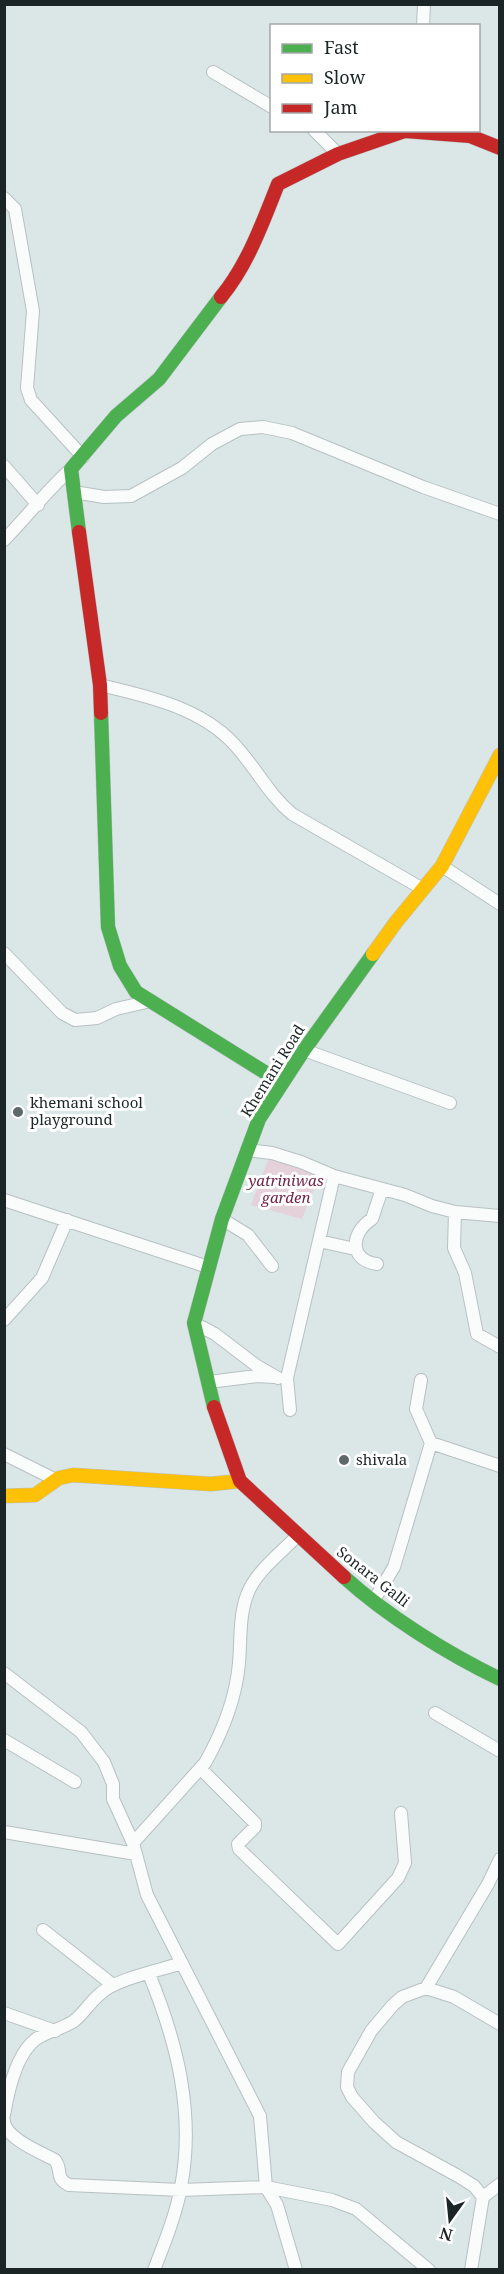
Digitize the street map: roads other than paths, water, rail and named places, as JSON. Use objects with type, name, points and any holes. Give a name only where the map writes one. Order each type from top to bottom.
[{"type":"street","points":[[423,24],[424,4]]},
{"type":"street","points":[[213,72],[270,106]]},
{"type":"street","points":[[316,132],[338,154]]},
{"type":"street","points":[[4,540],[38,505],[49,489],[83,457],[116,416],[159,378],[232,284],[255,243],[278,184],[338,154],[402,132]]},
{"type":"street","points":[[424,132],[470,136],[500,148]]},
{"type":"street","points":[[4,198],[15,209],[33,312],[27,388],[31,400],[83,457]]},
{"type":"street","points":[[74,492],[104,497],[131,496],[182,468],[212,444],[240,429],[263,427],[292,432],[423,488],[500,514]]},
{"type":"street","points":[[4,466],[38,505]]},
{"type":"street","points":[[70,470],[100,685],[108,927],[120,966],[136,992],[282,1083]]},
{"type":"street","points":[[100,685],[153,698],[212,726],[233,743],[278,803],[292,814],[423,889]]},
{"type":"street","name":"Khemani Road","points":[[240,1481],[215,1410],[194,1323],[222,1219],[259,1119],[304,1050],[396,922],[442,867],[500,755]]},
{"type":"street","points":[[442,867],[500,904]]},
{"type":"street","points":[[4,954],[62,1013],[75,1020],[97,1018],[116,1010],[151,1001]]},
{"type":"street","points":[[304,1050],[450,1103]]},
{"type":"street","points":[[247,1150],[272,1153],[334,1176],[455,1212],[500,1216]]},
{"type":"street","points":[[290,1410],[282,1378],[334,1176]]},
{"type":"street","points":[[377,1264],[360,1259],[355,1249],[360,1230],[372,1219],[382,1189]]},
{"type":"street","points":[[4,1200],[208,1267]]},
{"type":"street","points":[[455,1212],[454,1248],[465,1273],[477,1334],[500,1347]]},
{"type":"street","points":[[222,1219],[248,1235],[272,1266]]},
{"type":"street","points":[[4,1320],[42,1278],[67,1220]]},
{"type":"street","points":[[319,1240],[355,1249]]},
{"type":"street","points":[[194,1323],[216,1334],[257,1366],[282,1378]]},
{"type":"street","points":[[208,1382],[257,1376],[282,1378]]},
{"type":"street","points":[[374,1600],[394,1567],[431,1443],[416,1409],[421,1380]]},
{"type":"street","points":[[431,1443],[500,1466]]},
{"type":"street","points":[[4,1454],[54,1479]]},
{"type":"street","points":[[4,1496],[35,1495],[42,1492],[54,1479],[73,1475],[211,1484],[240,1481]]},
{"type":"street","name":"Sonara Galli","points":[[240,1481],[297,1536],[351,1583],[420,1634],[472,1666],[500,1679]]},
{"type":"street","points":[[135,1848],[213,1749],[222,1729],[237,1680],[243,1610],[247,1594],[254,1581],[297,1536]]},
{"type":"street","points":[[4,1673],[81,1732],[104,1762],[113,1784],[113,1799],[135,1848],[147,1895],[260,2116],[266,2187],[277,2205],[296,2270]]},
{"type":"street","points":[[435,1713],[500,1751]]},
{"type":"street","points":[[4,1740],[75,1782]]},
{"type":"street","points":[[200,1768],[255,1823],[255,1827],[238,1844],[239,1849],[338,1944],[398,1878],[405,1863],[401,1813]]},
{"type":"street","points":[[4,1832],[135,1848]]},
{"type":"street","points":[[426,1988],[488,1884],[500,1859]]},
{"type":"street","points":[[43,1930],[113,1985]]},
{"type":"street","points":[[4,2115],[8,2090],[27,2048],[42,2035],[74,2021],[100,1993],[113,1985],[182,1963]]},
{"type":"street","points":[[149,1974],[171,2032],[185,2107],[186,2137],[181,2190],[154,2270]]},
{"type":"street","points":[[483,2197],[474,2186],[396,2142],[359,2107],[352,2097],[347,2087],[348,2072],[371,2031],[402,1997],[426,1988],[454,1997],[500,2024]]},
{"type":"street","points":[[4,2013],[55,2031]]},
{"type":"street","points":[[4,2121],[10,2134],[55,2160],[58,2164],[59,2177],[62,2182],[69,2185],[181,2190],[266,2187],[333,2200],[356,2209],[429,2270]]},
{"type":"street","points":[[471,2270],[483,2197],[500,2184]]},
{"type":"place","name":"khemani school playground","points":[[18,1112]]},
{"type":"place","name":"shivala","points":[[344,1460]]},
{"type":"park label","name":"yatriniwas garden","points":[[286,1190]]}]
